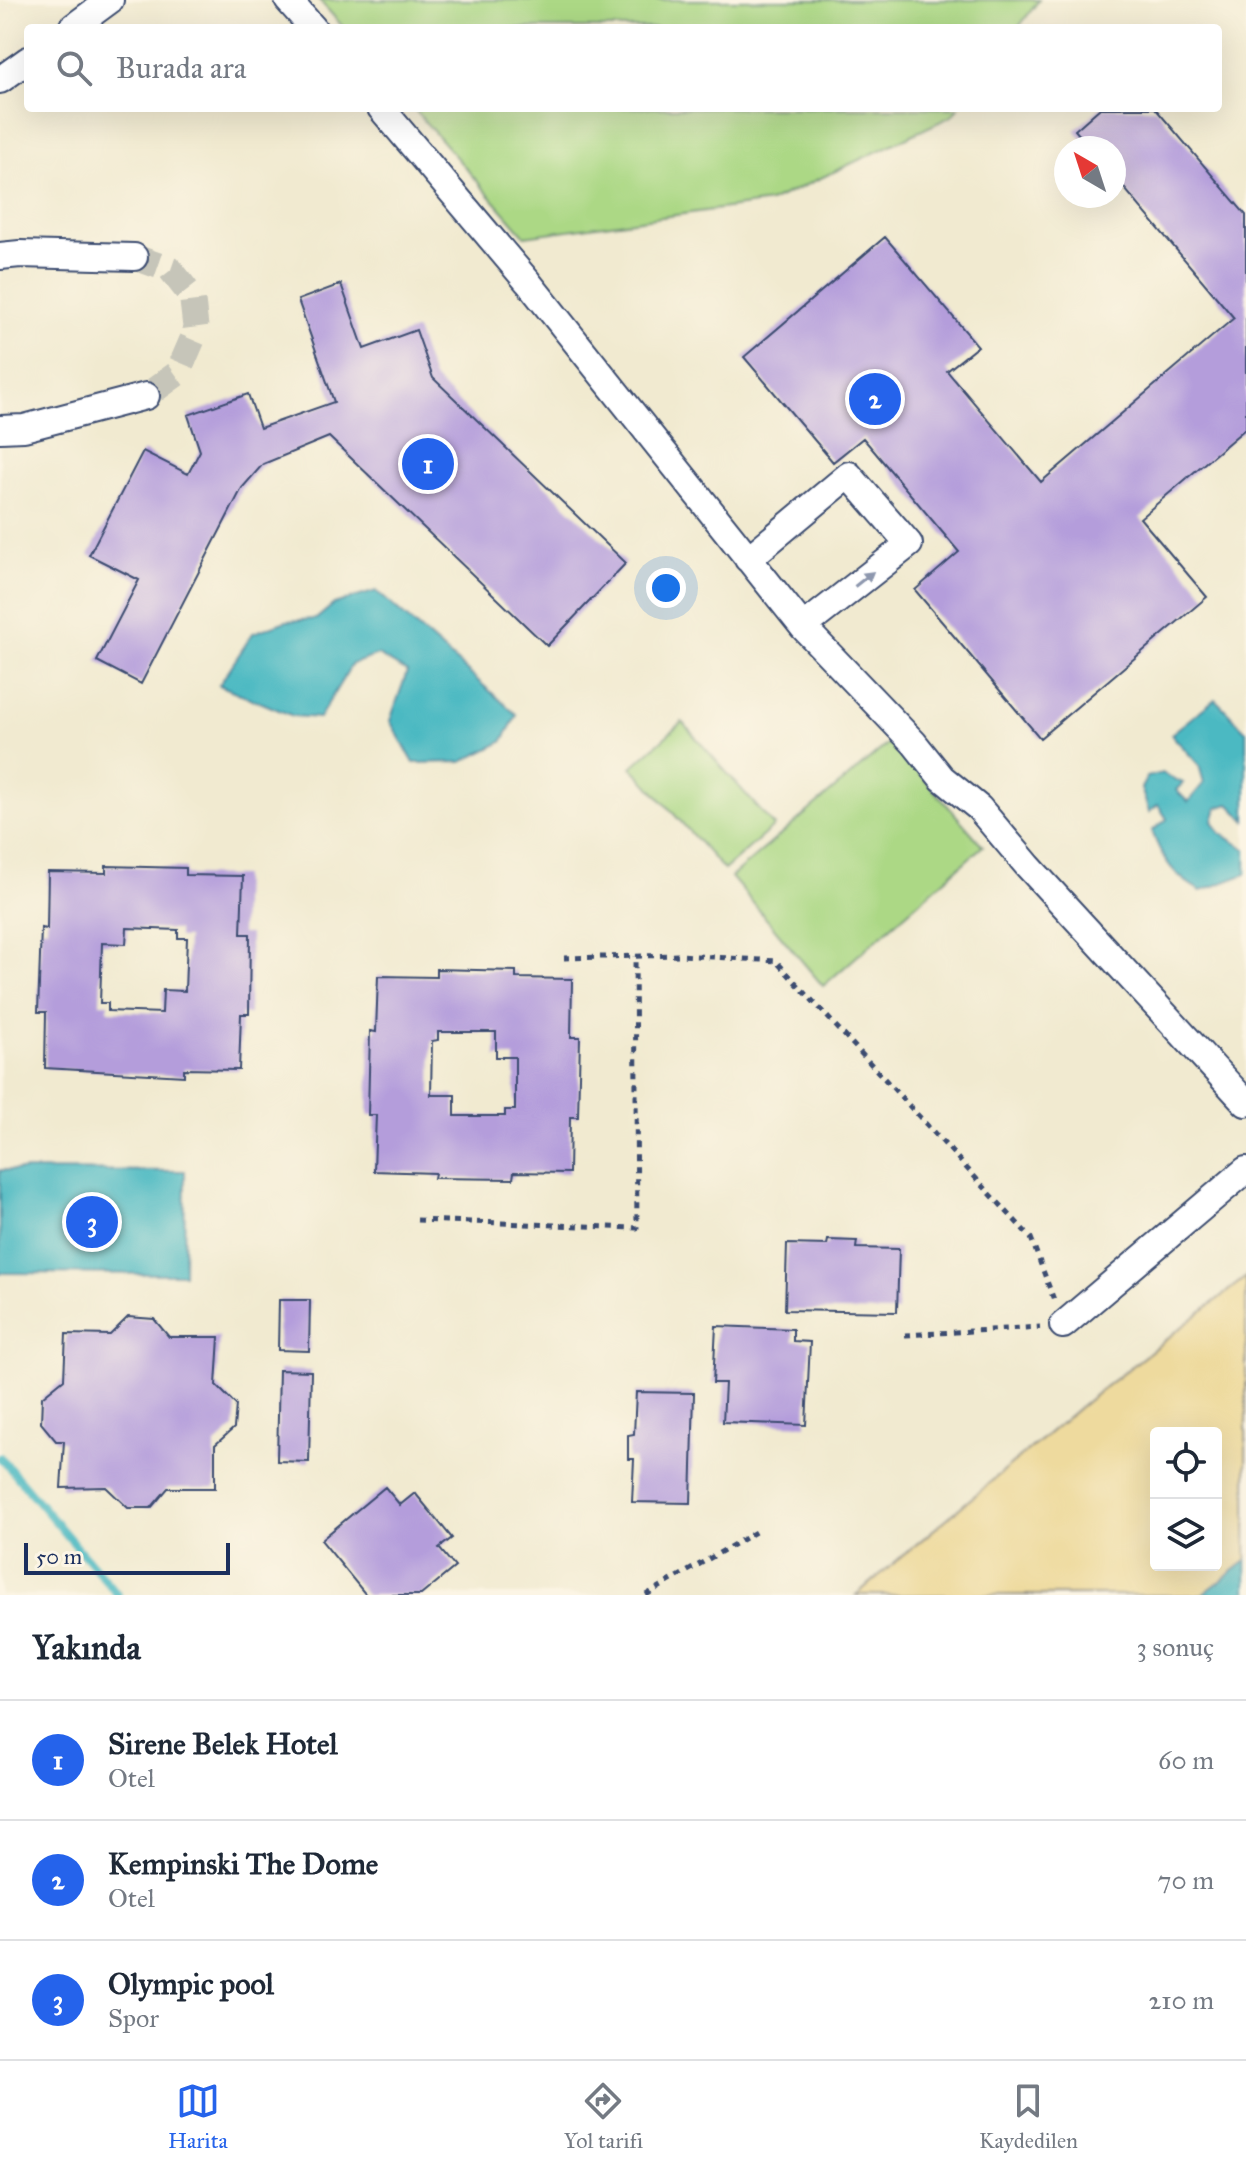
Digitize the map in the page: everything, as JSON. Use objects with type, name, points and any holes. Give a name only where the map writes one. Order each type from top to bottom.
[{"type":"street","points":[[77,24],[110,0]]},
{"type":"street","points":[[288,0],[309,24]]},
{"type":"street","points":[[0,80],[24,63]]},
{"type":"street","points":[[384,112],[528,282],[803,627],[942,778],[979,808],[1028,866],[1246,1102]]},
{"type":"street","points":[[0,256],[134,257]]},
{"type":"street","points":[[0,429],[24,428],[146,396]]},
{"type":"street","points":[[748,559],[849,475],[909,544],[803,627]]},
{"type":"street","points":[[1063,1325],[1246,1170]]},
{"type":"path","points":[[564,958],[680,955],[776,961],[1031,1238],[1063,1325],[905,1335]]},
{"type":"path","points":[[417,1220],[637,1228],[635,956]]},
{"type":"path","points":[[646,1595],[759,1530]]},
{"type":"green space","points":[[319,0],[1039,0],[1021,24],[340,24]]},
{"type":"green space","points":[[416,112],[955,112],[770,202],[525,236]]},
{"type":"green space","points":[[682,722],[774,826],[724,870],[632,767]]},
{"type":"green space","points":[[891,741],[983,846],[823,986],[731,877]]},
{"type":"sand","points":[[1246,1277],[1246,1561],[1202,1595],[856,1595],[1087,1401]]},
{"type":"water","points":[[376,591],[517,715],[502,742],[462,762],[414,763],[390,721],[407,672],[378,655],[352,664],[319,718],[293,716],[219,685],[253,633],[286,621],[316,619],[334,604]]},
{"type":"water","points":[[1215,699],[1246,731],[1246,821],[1229,804],[1217,808],[1213,821],[1220,833],[1246,849],[1246,874],[1201,891],[1177,874],[1160,851],[1152,831],[1167,819],[1158,805],[1149,812],[1141,788],[1147,777],[1162,773],[1183,783],[1176,790],[1188,802],[1204,783],[1199,765],[1171,734]]},
{"type":"water","points":[[0,1170],[185,1171],[184,1274],[0,1273]]},
{"type":"water","points":[[1246,1561],[1246,1595],[1202,1595]]},
{"type":"building","points":[[1095,112],[1158,112],[1246,215],[1246,428],[1140,518],[1207,597],[1040,738],[915,590],[959,552],[863,438],[833,462],[744,357],[885,237],[978,346],[947,371],[1041,482],[1234,318],[1126,190],[1126,136],[1080,136],[1075,130]]},
{"type":"building","points":[[341,284],[364,349],[416,330],[433,378],[626,563],[547,646],[329,437],[263,464],[242,488],[141,684],[97,661],[139,580],[89,555],[143,451],[188,474],[200,451],[188,415],[248,394],[260,428],[334,402],[298,300]]},
{"type":"building","points":[[106,866],[186,868],[186,875],[243,876],[241,934],[250,934],[249,1014],[241,1014],[239,1070],[184,1069],[184,1076],[45,1068],[46,1012],[38,1012],[41,928],[47,929],[48,872],[106,873]],"holes":[[[127,928],[178,930],[178,938],[187,938],[185,991],[163,990],[162,1013],[108,1011],[108,1003],[100,1003],[102,943],[126,944]]]},
{"type":"building","points":[[436,969],[516,971],[516,978],[572,979],[571,1037],[580,1037],[578,1117],[570,1117],[569,1173],[514,1172],[513,1179],[434,1178],[435,1173],[374,1171],[376,1115],[368,1115],[370,1031],[376,1032],[378,976],[436,977]],"holes":[[[438,1032],[496,1032],[496,1057],[515,1057],[515,1110],[505,1110],[505,1116],[455,1116],[455,1095],[431,1095],[432,1041],[438,1040]]]},
{"type":"building","points":[[828,1240],[857,1241],[856,1248],[899,1249],[897,1312],[785,1310],[787,1244],[827,1245]]},
{"type":"building","points":[[279,1300],[310,1300],[309,1351],[278,1350]]},
{"type":"building","points":[[128,1317],[154,1319],[169,1337],[219,1337],[216,1385],[236,1405],[234,1428],[215,1445],[215,1488],[168,1488],[151,1508],[128,1508],[106,1487],[61,1488],[64,1441],[56,1441],[41,1423],[42,1397],[64,1379],[66,1334],[110,1335]]},
{"type":"building","points":[[716,1326],[793,1329],[793,1341],[810,1342],[806,1425],[723,1422],[725,1383],[713,1383]]},
{"type":"building","points":[[279,1370],[311,1371],[309,1462],[277,1461]]},
{"type":"building","points":[[636,1392],[694,1393],[691,1503],[632,1502],[634,1459],[628,1459],[628,1435],[634,1434]]},
{"type":"building","points":[[385,1487],[400,1505],[415,1493],[452,1538],[439,1548],[455,1567],[421,1595],[366,1595],[321,1540]]},
{"type":"waterway","points":[[0,1457],[118,1595]]},
{"type":"tunnel","points":[[134,257],[171,270],[192,297],[196,331],[178,373],[146,396]]},
{"type":"place","name":"Kempinski The Dome","points":[[875,399]]},
{"type":"place","name":"Sirene Belek Hotel","points":[[428,464]]},
{"type":"place","name":"Olympic pool","points":[[92,1222]]}]
